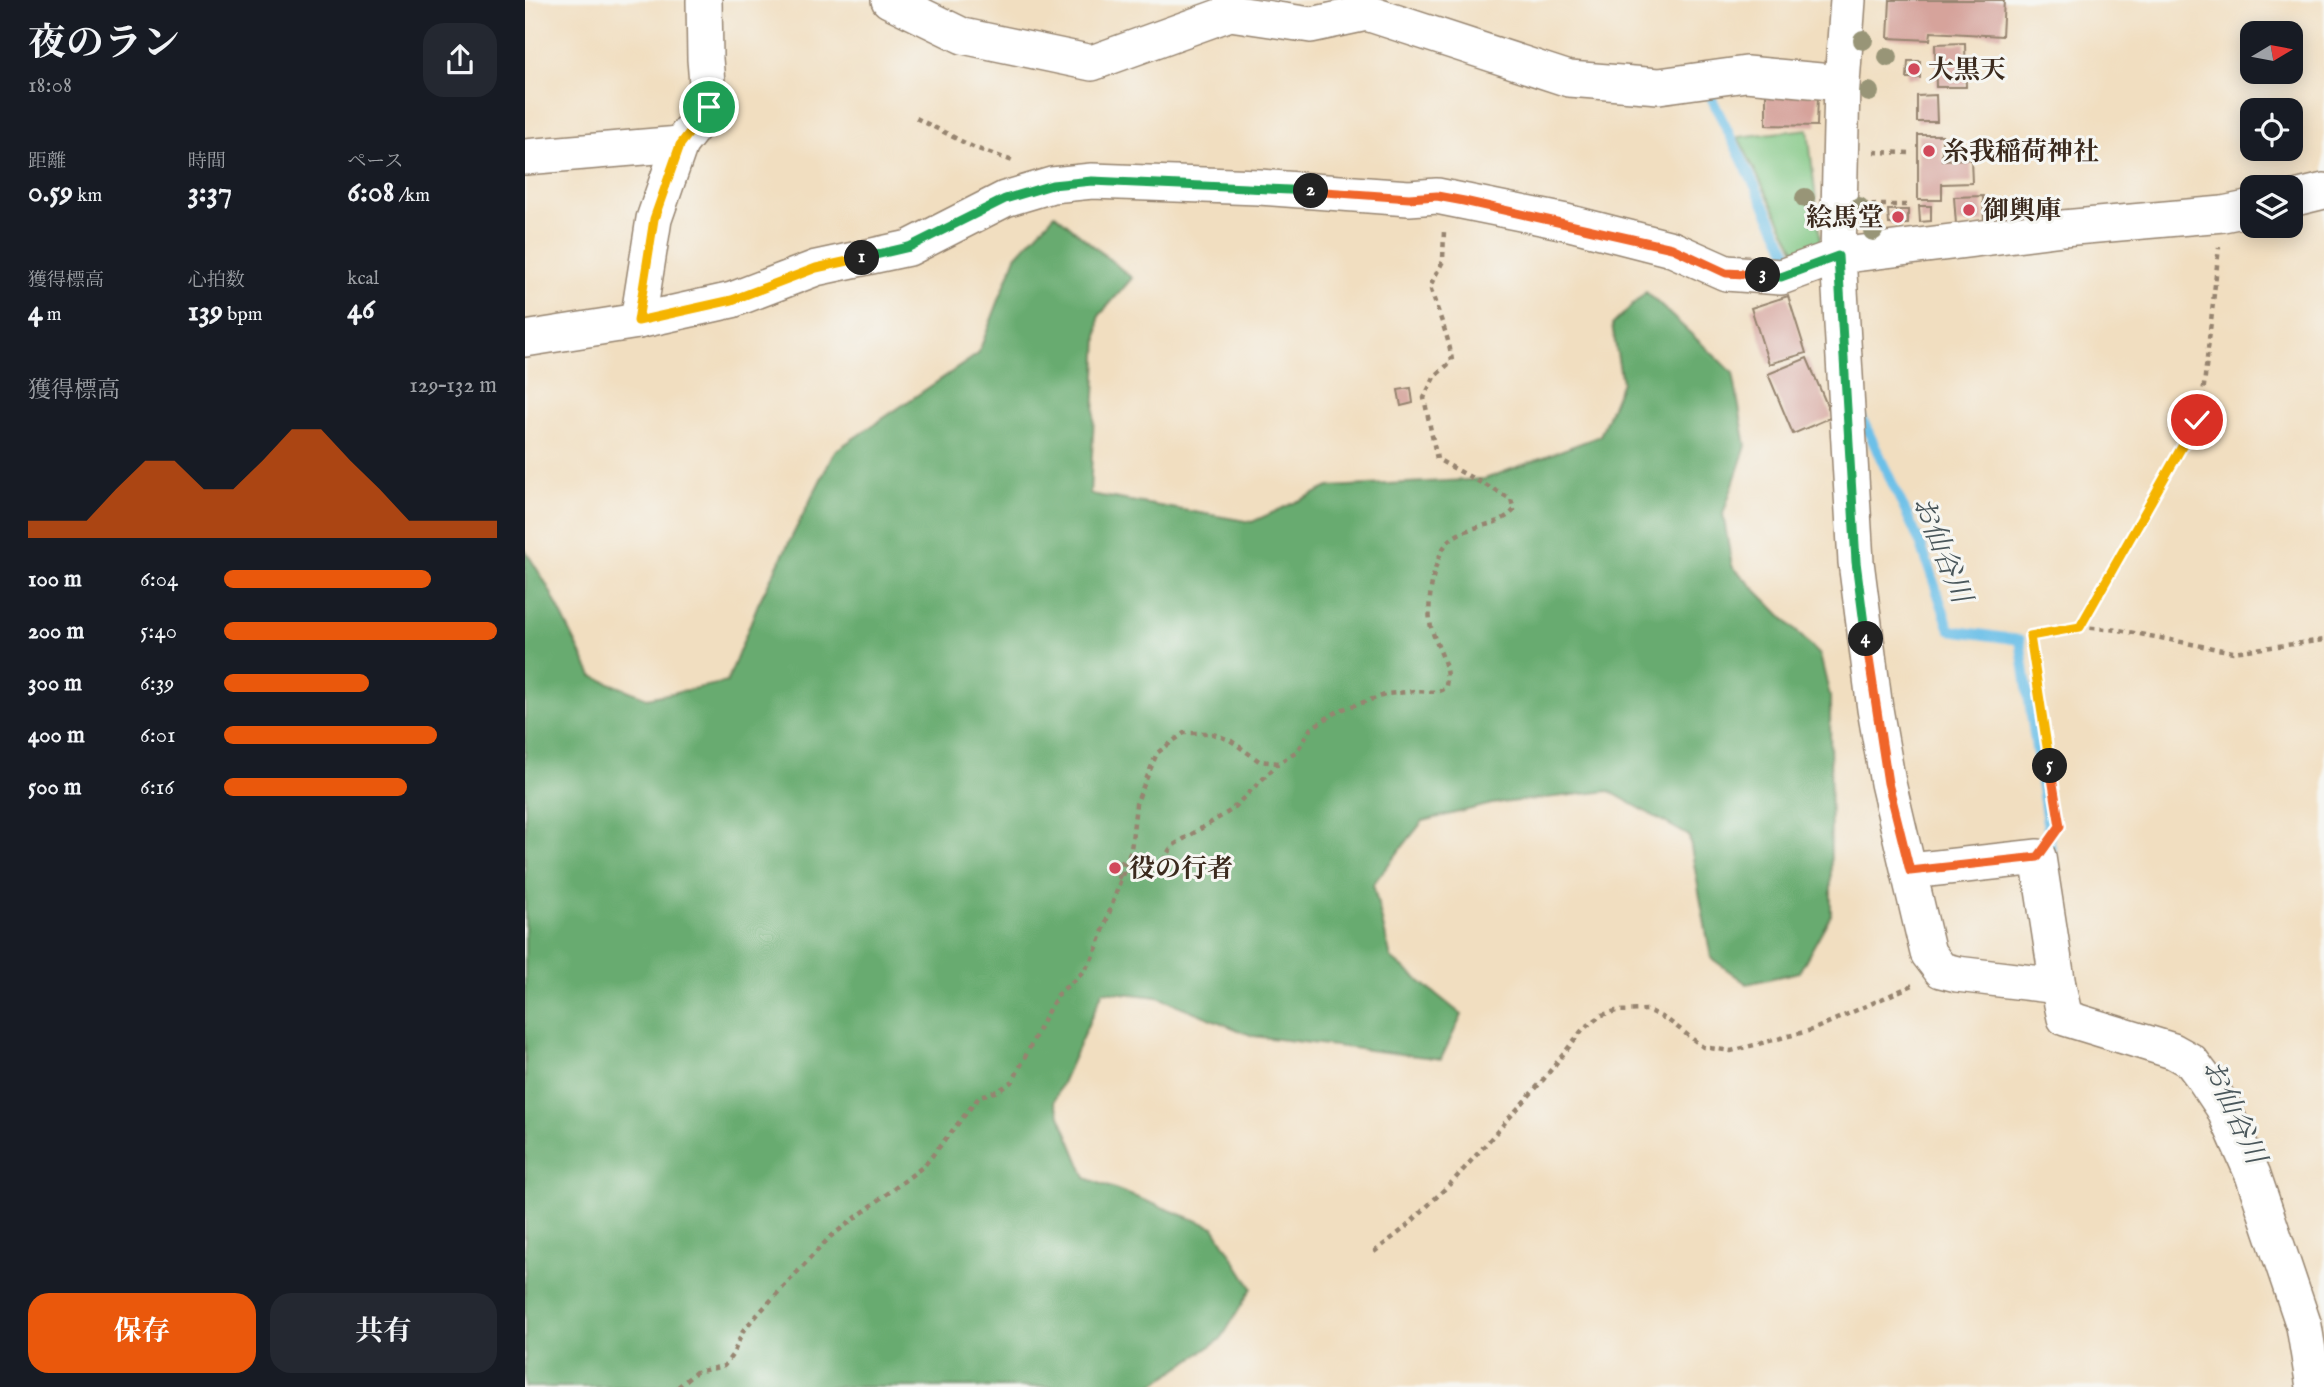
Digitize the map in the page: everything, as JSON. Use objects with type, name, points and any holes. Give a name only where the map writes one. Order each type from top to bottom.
[{"type":"street","points":[[638,321],[654,219],[680,145],[709,107],[704,0]]},
{"type":"street","points":[[889,0],[963,36],[1092,63],[1230,13],[1311,24],[1368,6],[1569,79],[1659,86],[1746,74],[1842,83]]},
{"type":"street","points":[[1848,0],[1842,83],[1838,256],[1856,562],[1888,783],[1928,953],[1941,970],[2058,986]]},
{"type":"street","points":[[525,157],[680,145]]},
{"type":"street","points":[[525,339],[638,321],[732,300],[816,268],[909,247],[1005,199],[1052,185],[1092,181],[1259,187],[1409,198],[1437,196],[1566,222],[1672,248],[1726,273],[1781,277],[1838,256],[2063,228],[2237,211]]},
{"type":"street","points":[[2303,196],[2324,191]]},
{"type":"street","points":[[1910,871],[2038,857],[2065,1018],[2173,1051],[2191,1061],[2203,1077],[2223,1107],[2314,1315],[2314,1387]]},
{"type":"path","points":[[916,118],[975,148],[1025,166]]},
{"type":"path","points":[[1868,152],[1911,153]]},
{"type":"path","points":[[1867,197],[1867,205],[1908,205]]},
{"type":"path","points":[[2080,627],[2197,420],[2237,211]]},
{"type":"path","points":[[1121,878],[1111,872],[1111,866],[1116,861],[1138,870],[1157,870],[1172,846],[1230,811],[1279,763],[1297,751],[1311,728],[1341,710],[1388,694],[1437,692],[1445,689],[1449,677],[1447,667],[1430,624],[1430,604],[1438,558],[1447,543],[1463,530],[1507,517],[1514,510],[1511,499],[1437,459],[1424,398],[1434,377],[1452,361],[1450,340],[1430,286],[1443,261],[1445,221]]},
{"type":"path","points":[[2038,857],[2060,826],[2030,636],[2080,627],[2119,629],[2233,652],[2324,640]]},
{"type":"path","points":[[678,1387],[697,1372],[724,1366],[733,1354],[744,1329],[830,1237],[924,1166],[980,1096],[998,1091],[1013,1081],[1059,993],[1090,962],[1131,850],[1136,804],[1157,754],[1184,733],[1210,733],[1230,740],[1259,761],[1279,763]]},
{"type":"path","points":[[1374,1252],[1405,1228],[1454,1180],[1543,1080],[1583,1029],[1602,1015],[1616,1011],[1647,1010],[1668,1020],[1703,1047],[1731,1051],[1812,1030],[1887,998],[1914,984],[1934,960]]},
{"type":"green space","points":[[1808,129],[1821,246],[1799,258],[1738,137]]},
{"type":"green space","points":[[1055,214],[1132,278],[1099,316],[1090,494],[1252,522],[1329,487],[1485,479],[1600,436],[1622,382],[1612,325],[1646,292],[1733,373],[1746,446],[1723,514],[1732,566],[1820,655],[1830,696],[1831,915],[1799,972],[1747,984],[1711,958],[1689,836],[1609,791],[1492,804],[1423,821],[1373,884],[1391,958],[1462,1015],[1441,1059],[1253,1036],[1158,997],[1103,991],[1054,1101],[1086,1178],[1214,1227],[1252,1288],[1221,1339],[1150,1387],[525,1387],[525,550],[547,585],[592,676],[647,698],[727,682],[758,604],[835,451],[978,354],[1016,256]]},
{"type":"building","points":[[1890,0],[2004,0],[2002,36],[1931,32],[1930,40],[1888,38]]},
{"type":"building","points":[[1965,43],[1966,87],[1936,87],[1935,44]]},
{"type":"building","name":"大黒天","points":[[1908,61],[1920,61],[1920,78],[1907,78]]},
{"type":"building","points":[[1766,93],[1818,94],[1817,126],[1766,125]]},
{"type":"building","points":[[1936,95],[1937,122],[1917,122],[1917,96]]},
{"type":"building","name":"糸我稲荷神社","points":[[1918,135],[1942,135],[1942,160],[1971,159],[1972,183],[1942,184],[1942,200],[1918,200]]},
{"type":"building","name":"御輿庫","points":[[1983,196],[1984,223],[1956,224],[1954,197]]},
{"type":"building","points":[[1919,206],[1931,206],[1931,221],[1920,222]]},
{"type":"building","name":"絵馬堂","points":[[1888,210],[1908,210],[1908,224],[1889,224]]},
{"type":"building","points":[[1788,296],[1806,353],[1769,364],[1751,308]]},
{"type":"building","points":[[1807,358],[1832,417],[1793,434],[1768,374]]},
{"type":"building","points":[[1411,388],[1413,403],[1401,406],[1398,390]]},
{"type":"waterway","points":[[1707,89],[1792,261]]},
{"type":"waterway","name":"お仙谷川","points":[[1861,416],[1921,545],[1950,630],[2020,640],[2052,856]]},
{"type":"place","name":"大黒天","points":[[1914,69]]},
{"type":"place","name":"糸我稲荷神社","points":[[1929,151]]},
{"type":"place","name":"御輿庫","points":[[1969,210]]},
{"type":"place","name":"絵馬堂","points":[[1898,217]]},
{"type":"place","name":"役の行者","points":[[1115,868]]},
{"type":"route","points":[[709,107],[680,145],[654,219],[638,321],[732,300],[816,268],[909,247],[1005,199],[1052,185],[1092,181],[1259,187],[1409,198],[1437,196],[1566,222],[1672,248],[1726,273],[1781,277],[1838,256],[1856,562],[1875,709],[1888,783],[1910,871],[2038,857],[2060,826],[2030,636],[2080,627],[2197,420]]}]
